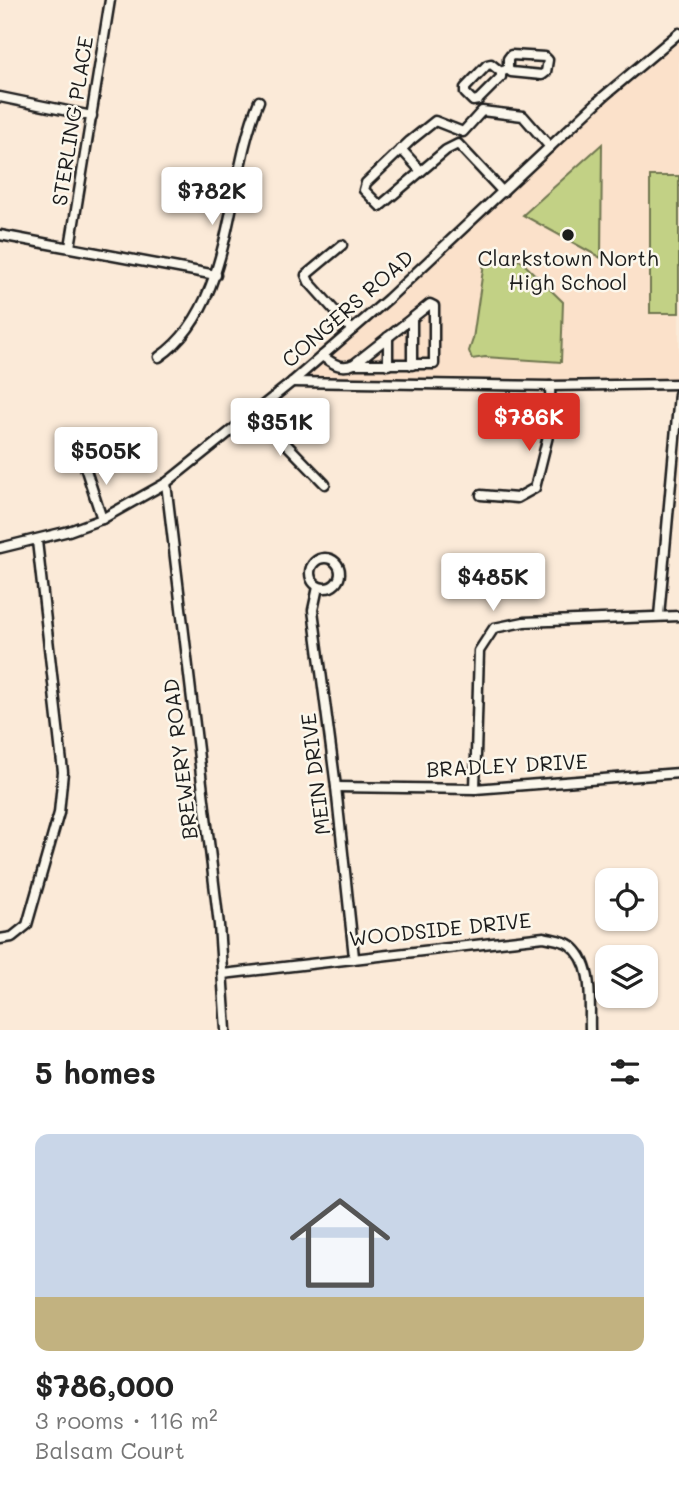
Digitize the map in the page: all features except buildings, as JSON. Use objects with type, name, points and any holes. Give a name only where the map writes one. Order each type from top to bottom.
[{"type":"street","name":"STERLING PLACE","points":[[69,247],[110,0]]},
{"type":"street","name":"CONGERS ROAD","points":[[0,548],[37,541],[102,519],[166,484],[352,330],[604,96],[679,33]]},
{"type":"street","points":[[668,43],[679,44]]},
{"type":"street","points":[[504,71],[491,64],[487,65],[465,88],[465,93],[473,101],[478,100],[501,77],[504,71],[508,60],[511,55],[545,57],[548,60],[546,72],[542,75],[504,71]]},
{"type":"street","points":[[0,97],[92,116]]},
{"type":"street","points":[[478,100],[482,111]]},
{"type":"street","points":[[159,357],[174,347],[185,334],[216,275],[248,127],[259,101]]},
{"type":"street","points":[[482,111],[523,116],[550,147]]},
{"type":"street","points":[[463,132],[435,121],[366,183],[364,190],[380,206],[446,150],[458,144],[463,132],[482,111]]},
{"type":"street","points":[[458,144],[503,192]]},
{"type":"street","points":[[401,149],[421,171]]},
{"type":"street","points":[[0,235],[216,275]]},
{"type":"street","points":[[342,245],[306,275],[309,282],[352,330]]},
{"type":"street","points":[[321,356],[337,366],[348,367],[430,304],[434,306],[434,364],[354,364]]},
{"type":"street","points":[[412,318],[412,365]]},
{"type":"street","points":[[388,337],[388,365]]},
{"type":"street","points":[[292,382],[550,386],[679,384]]},
{"type":"street","points":[[481,495],[517,498],[535,488],[551,424],[550,386]]},
{"type":"street","points":[[659,616],[679,394]]},
{"type":"street","points":[[255,412],[326,484]]},
{"type":"street","points":[[84,464],[102,519]]},
{"type":"street","name":"BREWERY ROAD","points":[[166,484],[223,974],[226,1030]]},
{"type":"street","points":[[0,939],[12,937],[27,925],[59,813],[63,772],[37,541]]},
{"type":"street","name":"MEIN DRIVE","points":[[318,587],[313,610],[354,957]]},
{"type":"street","points":[[475,789],[479,651],[494,628],[524,622],[679,616]]},
{"type":"street","name":"BRADLEY DRIVE","points":[[336,787],[475,789],[679,774]]},
{"type":"street","name":"WOODSIDE DRIVE","points":[[223,974],[544,937],[570,944],[584,962],[589,984],[590,1030]]},
{"type":"shaded area","name":"Clarkstown North High School","points":[[679,33],[679,384],[292,382],[503,192]]},
{"type":"green space","points":[[602,144],[601,258],[523,215]]},
{"type":"green space","points":[[650,176],[679,176],[679,313],[650,313]]},
{"type":"green space","points":[[520,260],[563,302],[561,362],[485,357],[472,359],[469,351],[484,263]]},
{"type":"place","name":"Clarkstown North High School","points":[[568,235]]}]
